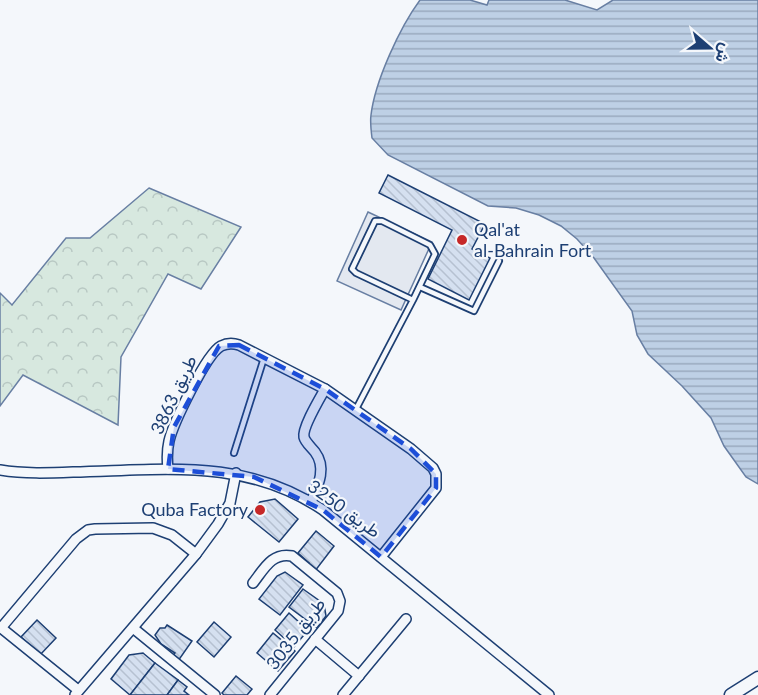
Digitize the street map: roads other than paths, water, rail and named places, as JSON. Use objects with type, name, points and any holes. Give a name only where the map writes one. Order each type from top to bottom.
[{"type":"street","name":"طريق 3863","points":[[168,470],[167,448],[197,379],[214,351],[219,346],[232,343],[325,389],[411,449],[433,468],[437,481],[432,494],[381,557]]},
{"type":"street","points":[[311,502],[320,480],[321,468],[319,458],[304,439],[304,431],[325,389]]},
{"type":"street","name":"طريق 3250","points":[[0,470],[33,473],[202,469],[237,473],[272,483],[311,502],[549,695]]},
{"type":"street","points":[[196,554],[172,535],[153,528],[88,530],[76,539],[1,627],[77,693],[196,554],[226,512],[234,492],[237,473]]},
{"type":"street","name":"طريق 3035","points":[[253,583],[274,557],[292,556],[337,592],[340,601],[338,610],[270,695]]},
{"type":"street","points":[[343,695],[406,619]]},
{"type":"street","points":[[133,628],[210,694]]},
{"type":"street","points":[[315,639],[359,676]]},
{"type":"street","points":[[731,695],[758,678]]},
{"type":"lane","points":[[356,409],[420,287],[435,254],[433,247],[382,221],[375,221],[352,269],[413,300]]},
{"type":"lane","points":[[420,287],[474,311],[499,261]]},
{"type":"lane","points":[[234,453],[264,358]]},
{"type":"water","points":[[420,0],[470,0],[487,5],[489,0],[565,0],[597,10],[613,0],[758,0],[758,484],[746,477],[724,446],[711,418],[648,354],[637,335],[632,311],[594,258],[577,239],[561,226],[539,215],[516,208],[488,206],[388,155],[372,138],[373,101],[383,71],[397,39]]},
{"type":"place","name":"Qal'at al-Bahrain Fort","points":[[462,240]]},
{"type":"place","name":"Quba Factory","points":[[260,510]]}]
